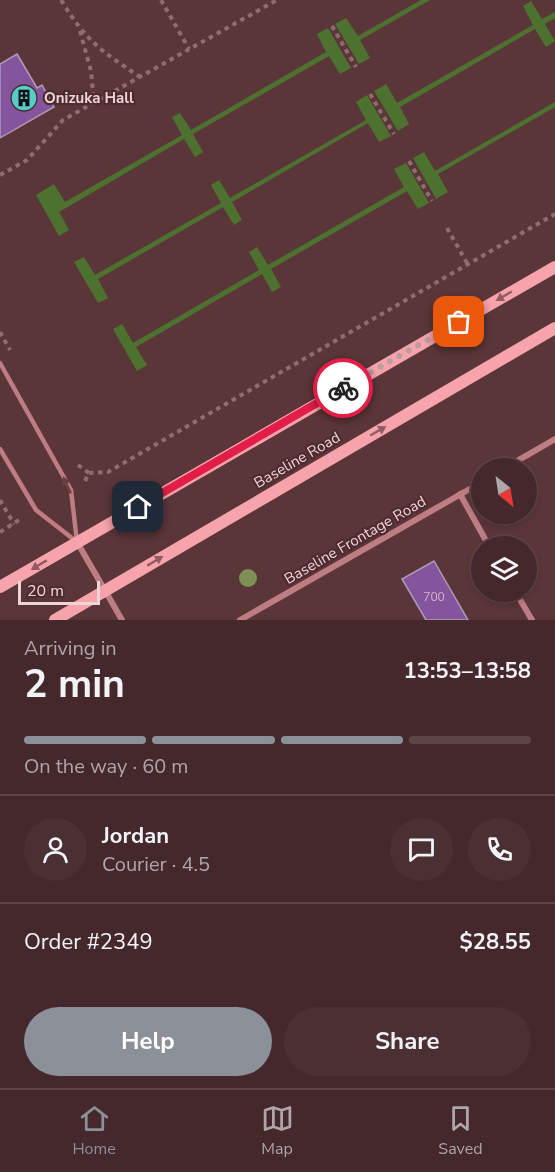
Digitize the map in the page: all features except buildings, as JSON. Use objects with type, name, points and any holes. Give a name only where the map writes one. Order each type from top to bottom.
[{"type":"main road","points":[[0,587],[555,267]]},
{"type":"main road","name":"Baseline Road","points":[[55,620],[555,328]]},
{"type":"street","points":[[522,458],[555,439]]},
{"type":"street","name":"Baseline Frontage Road","points":[[240,620],[471,488]]},
{"type":"street","points":[[459,494],[483,536]]},
{"type":"street","points":[[77,542],[122,620]]},
{"type":"street","points":[[521,602],[532,620]]},
{"type":"lane","points":[[0,363],[71,490],[77,542]]},
{"type":"lane","points":[[0,449],[36,510],[77,542]]},
{"type":"path","points":[[61,0],[80,31],[91,43],[140,77]]},
{"type":"path","points":[[161,0],[189,49]]},
{"type":"path","points":[[0,175],[27,160],[63,120],[277,0]]},
{"type":"path","points":[[332,26],[356,67]]},
{"type":"path","points":[[80,31],[91,71],[94,104]]},
{"type":"path","points":[[370,94],[394,134]]},
{"type":"path","points":[[409,161],[432,201]]},
{"type":"path","points":[[86,481],[89,473],[108,472],[555,214]]},
{"type":"path","points":[[447,228],[467,263]]},
{"type":"path","points":[[0,500],[14,524]]},
{"type":"path","points":[[0,532],[20,520]]},
{"type":"green space","points":[[421,0],[430,0],[360,40],[370,58],[359,64],[335,24],[346,18],[358,36]]},
{"type":"green space","points":[[531,1],[542,19],[555,12],[555,18],[545,24],[555,41],[546,47],[535,29],[400,107],[409,124],[398,131],[374,91],[386,84],[397,103],[533,25],[523,6]]},
{"type":"green space","points":[[328,28],[351,68],[340,74],[329,56],[193,134],[203,152],[195,157],[184,139],[59,212],[69,230],[59,236],[36,195],[54,184],[65,202],[182,135],[172,117],[180,113],[191,130],[326,52],[317,34]]},
{"type":"green space","points":[[367,95],[391,136],[379,142],[368,123],[232,202],[242,220],[234,225],[223,207],[98,279],[108,298],[98,303],[74,262],[84,257],[95,275],[221,203],[211,185],[219,180],[230,198],[366,120],[356,102]]},
{"type":"green space","points":[[555,102],[555,107],[438,174],[448,192],[436,199],[413,158],[424,152],[435,171]]},
{"type":"green space","points":[[406,163],[429,203],[418,209],[407,191],[271,269],[281,287],[272,292],[262,274],[136,347],[147,365],[137,371],[113,329],[122,324],[133,343],[259,270],[249,252],[257,247],[268,265],[404,187],[394,169]]},
{"type":"way so far","points":[[343,388],[459,322]]},
{"type":"place","name":"Onizuka Hall","points":[[24,98]]},
{"type":"route","points":[[138,507],[343,388]]}]
